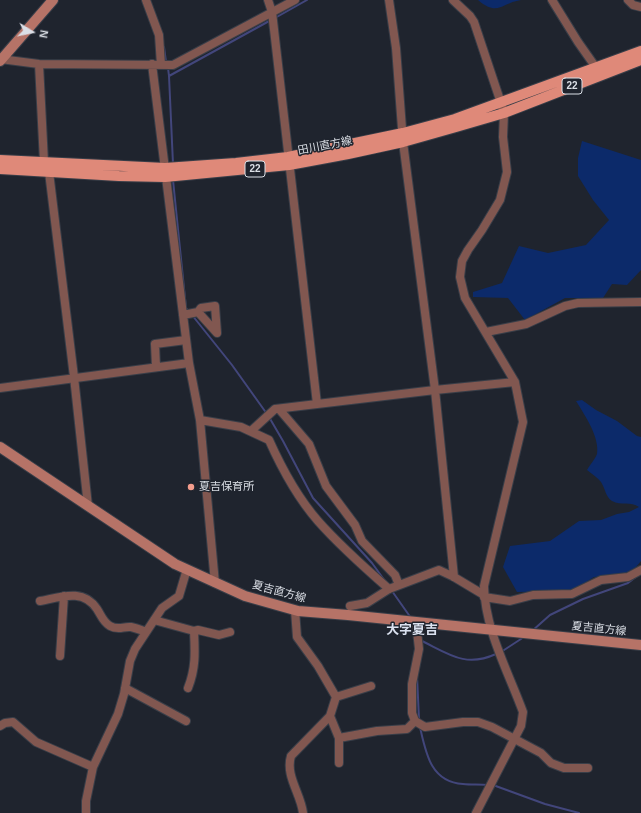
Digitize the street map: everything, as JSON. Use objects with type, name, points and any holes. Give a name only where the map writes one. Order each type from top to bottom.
[{"type":"main road","points":[[0,60],[53,0]]},
{"type":"main road","name":"田川直方線","points":[[503,108],[641,52]]},
{"type":"main road","name":"田川直方線","points":[[0,169],[49,172],[165,172],[348,154],[403,138],[455,119],[503,108],[641,60]]},
{"type":"main road","name":"田川直方線","points":[[0,160],[165,172]]},
{"type":"main road","name":"夏吉直方線","points":[[0,447],[175,564],[245,596],[295,610],[641,645]]},
{"type":"street","points":[[146,0],[159,35],[161,65]]},
{"type":"street","points":[[268,0],[272,12],[317,404]]},
{"type":"street","points":[[0,60],[39,64],[173,65],[294,0]]},
{"type":"street","points":[[389,0],[396,48],[403,138],[435,390],[454,577]]},
{"type":"street","points":[[453,0],[470,16],[474,22],[503,108],[503,137],[507,172],[500,200],[462,261],[460,277],[465,298],[515,382],[523,422],[484,586],[484,596],[491,629],[523,712],[521,726],[479,812]]},
{"type":"street","points":[[552,0],[597,69]]},
{"type":"street","points":[[628,0],[633,5],[641,7]]},
{"type":"street","points":[[39,64],[44,162],[49,172],[88,506]]},
{"type":"street","points":[[152,64],[189,363],[200,420],[215,583]]},
{"type":"street","points":[[486,332],[526,324],[565,306],[578,303],[641,302]]},
{"type":"street","points":[[183,315],[198,312]]},
{"type":"street","points":[[156,367],[155,344],[186,340]]},
{"type":"street","points":[[0,388],[74,377],[189,363]]},
{"type":"street","points":[[251,431],[275,409],[515,382]]},
{"type":"street","points":[[279,409],[309,444],[326,486],[355,524],[362,541],[395,575],[399,585]]},
{"type":"street","points":[[200,420],[241,427],[269,440],[281,466],[295,490],[318,521],[359,562],[389,589]]},
{"type":"street","points":[[86,813],[86,801],[93,767],[118,714],[130,661],[135,649],[162,608],[179,596],[187,569]]},
{"type":"street","points":[[350,606],[367,603],[389,589],[439,570],[454,577],[484,596],[510,601],[533,595],[572,594],[601,580],[628,577],[641,570]]},
{"type":"street","points":[[40,601],[72,595],[82,597],[91,601],[106,623],[111,626],[120,629],[130,627],[146,632]]},
{"type":"street","points":[[60,656],[64,596]]},
{"type":"street","points":[[295,610],[297,637],[318,666],[336,697],[330,716],[291,756],[289,763],[290,772],[303,813]]},
{"type":"street","points":[[154,620],[219,635],[230,632]]},
{"type":"street","points":[[416,622],[419,635],[419,649],[412,684],[412,713],[415,721],[425,726],[478,722],[492,727],[541,753],[551,763],[564,768],[588,768]]},
{"type":"street","points":[[188,688],[193,675],[195,662],[194,630]]},
{"type":"street","points":[[336,697],[371,686]]},
{"type":"street","points":[[125,688],[186,721]]},
{"type":"street","points":[[330,716],[340,738],[339,763]]},
{"type":"street","points":[[340,738],[377,731],[407,729],[415,721]]},
{"type":"street","points":[[0,726],[5,722],[13,722],[36,742],[93,767]]},
{"type":"shaded area","points":[[478,0],[521,0],[500,8],[490,8]]},
{"type":"shaded area","points":[[582,141],[641,160],[641,270],[627,285],[612,284],[603,298],[565,298],[525,320],[508,298],[473,297],[473,292],[502,283],[519,246],[548,253],[586,245],[609,220],[593,200],[578,176],[578,158]]},
{"type":"shaded area","points":[[582,400],[596,410],[617,421],[637,436],[641,437],[641,561],[636,567],[624,574],[594,577],[572,591],[517,592],[503,567],[510,546],[550,541],[579,521],[601,520],[617,514],[629,512],[639,507],[633,504],[619,503],[610,500],[601,482],[587,470],[597,454],[597,447],[591,426],[576,401]]},
{"type":"waterway","points":[[275,18],[307,0]]},
{"type":"waterway","points":[[169,76],[271,20]]},
{"type":"waterway","points":[[164,47],[166,62]]},
{"type":"waterway","points":[[168,68],[173,164]]},
{"type":"waterway","points":[[173,180],[186,308],[189,312]]},
{"type":"waterway","points":[[192,315],[232,365],[267,414]]},
{"type":"waterway","points":[[269,417],[313,498],[372,563],[385,581]]},
{"type":"waterway","points":[[532,631],[550,615],[583,599],[628,583],[637,576]]},
{"type":"waterway","points":[[392,591],[411,618]]},
{"type":"waterway","points":[[501,652],[524,637]]},
{"type":"waterway","points":[[420,640],[457,658],[475,660],[496,654]]},
{"type":"waterway","points":[[417,676],[419,719]]},
{"type":"waterway","points":[[420,727],[425,747],[432,765],[444,778],[452,782],[463,784],[488,785]]},
{"type":"waterway","points":[[493,785],[545,804],[579,813]]},
{"type":"place","name":"夏吉保育所","points":[[191,487]]},
{"type":"district","name":"大字夏吉","points":[[412,630]]}]
